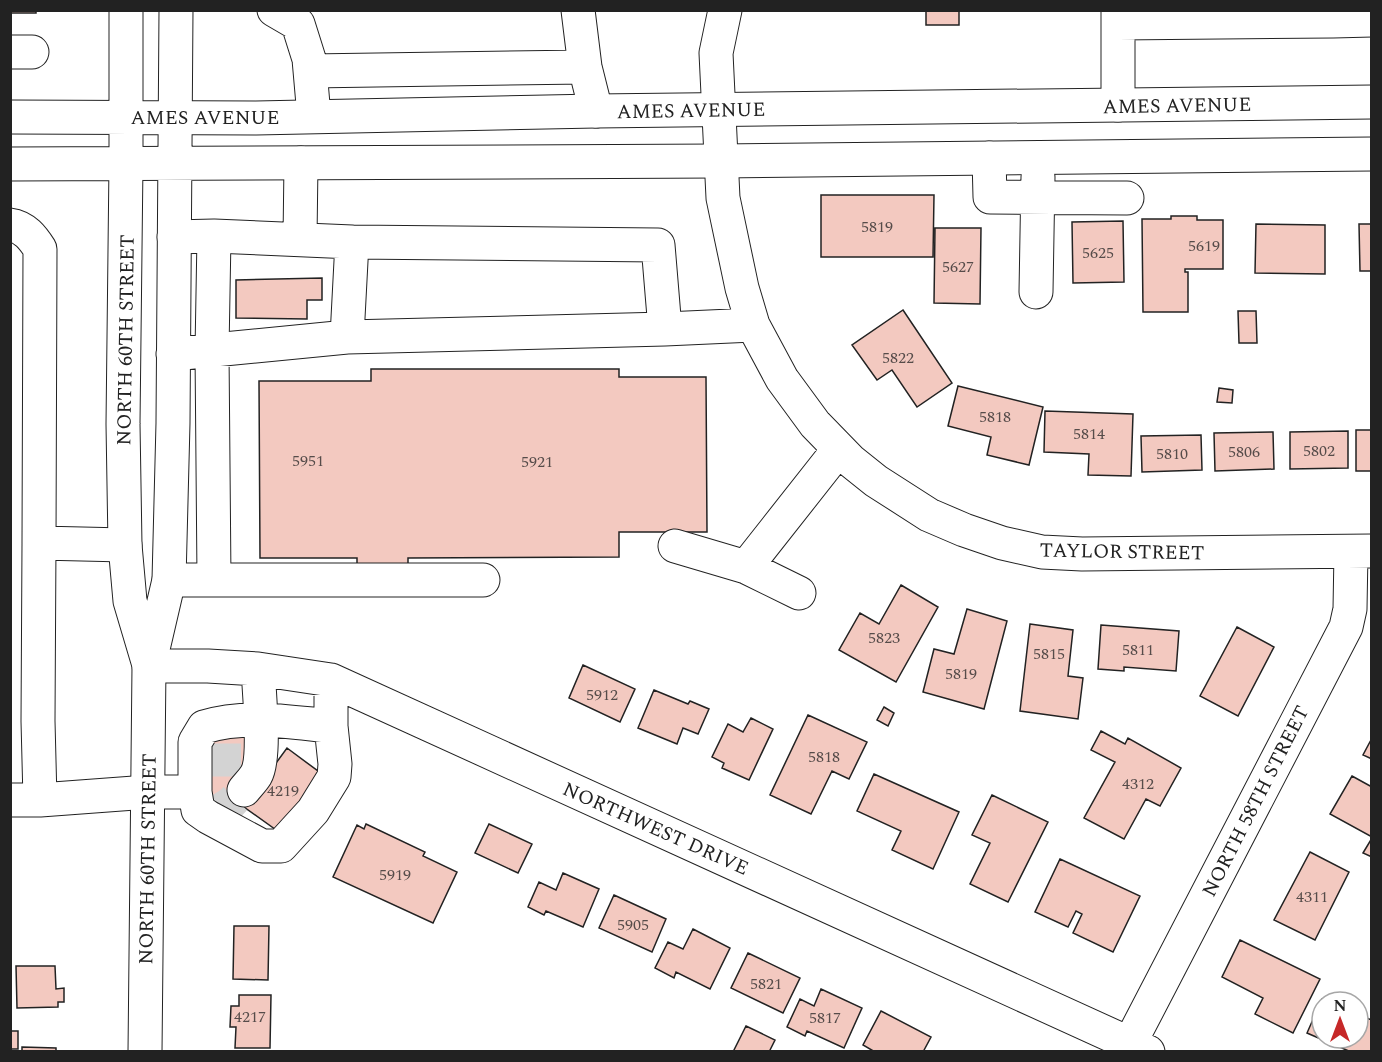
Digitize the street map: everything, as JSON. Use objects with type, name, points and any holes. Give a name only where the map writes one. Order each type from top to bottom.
[{"type":"main road","name":"NORTH 60TH STREET","points":[[126,10],[123,424],[125,545],[130,601],[149,666]]},
{"type":"main road","name":"NORTH 60TH STREET","points":[[145,1052],[149,666],[169,579],[173,423],[176,10]]},
{"type":"main road","points":[[578,10],[585,68],[596,111]]},
{"type":"main road","name":"TAYLOR STREET","points":[[725,10],[716,53],[720,161],[723,198],[742,288],[753,325],[782,379],[815,424],[851,461],[876,481],[930,515],[1002,543],[1042,552],[1082,554],[1361,551]]},
{"type":"main road","points":[[297,15],[309,59],[314,116]]},
{"type":"main road","points":[[1119,105],[1118,17],[1333,16],[1371,20]]},
{"type":"main road","points":[[310,71],[585,68]]},
{"type":"main road","name":"AMES AVENUE","points":[[10,117],[256,118],[596,111],[1371,102]]},
{"type":"main road","points":[[10,164],[720,161],[1371,154]]},
{"type":"main road","points":[[1036,292],[1038,157]]},
{"type":"main road","points":[[989,158],[990,197],[1127,198]]},
{"type":"main road","points":[[300,239],[301,163]]},
{"type":"main road","points":[[10,225],[30,234],[40,249],[39,543],[24,622],[25,800],[148,792],[200,774]]},
{"type":"main road","points":[[174,237],[214,236],[352,242],[657,245],[665,329]]},
{"type":"main road","points":[[214,236],[212,351],[214,579]]},
{"type":"main road","points":[[347,337],[352,242]]},
{"type":"main road","points":[[173,354],[347,337],[753,325]]},
{"type":"main road","points":[[746,567],[839,449]]},
{"type":"main road","points":[[39,543],[125,545]]},
{"type":"main road","points":[[675,546],[746,567],[799,593]]},
{"type":"main road","name":"NORTH 58TH STREET","points":[[1139,1047],[1346,627],[1361,551]]},
{"type":"main road","points":[[169,579],[483,580]]},
{"type":"main road","name":"NORTHWEST DRIVE","points":[[149,666],[258,669],[331,680],[1139,1047]]},
{"type":"main road","points":[[250,770],[261,720],[258,669]]},
{"type":"main road","points":[[149,744],[200,774],[262,846],[281,846],[312,812],[334,777],[336,764],[331,726],[331,680]]},
{"type":"main road","points":[[200,774],[204,727],[219,722],[261,720],[331,726]]},
{"type":"building","points":[[10,10],[36,10],[36,13],[10,13]]},
{"type":"building","points":[[926,10],[959,10],[959,25],[926,25]]},
{"type":"building","points":[[821,195],[934,195],[933,257],[821,257]]},
{"type":"building","points":[[1171,216],[1197,216],[1197,220],[1223,220],[1223,269],[1185,269],[1185,272],[1188,272],[1188,312],[1143,312],[1142,219],[1171,219]]},
{"type":"building","points":[[1123,221],[1124,282],[1073,283],[1072,222]]},
{"type":"building","points":[[1256,224],[1325,225],[1325,274],[1255,273]]},
{"type":"building","points":[[1359,224],[1372,224],[1372,271],[1360,271]]},
{"type":"building","points":[[935,228],[981,228],[980,304],[934,303]]},
{"type":"building","points":[[322,278],[322,300],[307,300],[307,319],[236,318],[236,280]]},
{"type":"building","points":[[903,310],[952,383],[917,407],[892,370],[877,380],[852,345]]},
{"type":"building","points":[[1238,311],[1256,311],[1257,343],[1239,343]]},
{"type":"building","points":[[371,369],[619,369],[619,377],[706,377],[707,532],[619,532],[619,557],[408,558],[408,571],[357,571],[357,558],[260,558],[259,381],[371,381]]},
{"type":"building","points":[[958,386],[1043,407],[1029,465],[987,455],[991,437],[948,426]]},
{"type":"building","points":[[1219,388],[1233,390],[1232,403],[1217,402]]},
{"type":"building","points":[[1045,411],[1133,414],[1131,476],[1088,475],[1089,454],[1044,452]]},
{"type":"building","points":[[1356,430],[1372,430],[1372,471],[1356,471]]},
{"type":"building","points":[[1348,431],[1348,468],[1290,469],[1290,432]]},
{"type":"building","points":[[1273,432],[1274,469],[1215,471],[1214,433]]},
{"type":"building","points":[[1201,435],[1202,470],[1142,472],[1141,436]]},
{"type":"building","points":[[901,585],[938,607],[896,682],[839,650],[860,613],[879,624]]},
{"type":"building","points":[[967,609],[1007,621],[984,709],[923,692],[934,649],[954,654]]},
{"type":"building","points":[[1030,624],[1073,630],[1068,676],[1083,678],[1078,719],[1020,711]]},
{"type":"building","points":[[1101,625],[1179,631],[1176,671],[1124,667],[1124,671],[1098,669]]},
{"type":"building","points":[[1237,627],[1274,647],[1238,716],[1200,696]]},
{"type":"building","points":[[583,665],[635,689],[620,722],[569,698]]},
{"type":"building","points":[[654,690],[688,704],[690,701],[709,709],[698,734],[683,728],[677,744],[638,728]]},
{"type":"building","points":[[884,707],[894,713],[888,726],[877,720]]},
{"type":"building","points":[[808,715],[867,742],[849,779],[832,771],[811,814],[770,795]]},
{"type":"building","points":[[751,718],[773,729],[749,780],[722,768],[724,763],[712,757],[728,724],[743,732]]},
{"type":"building","points":[[1101,731],[1125,744],[1128,738],[1181,768],[1160,806],[1146,799],[1124,839],[1084,818],[1115,762],[1091,750]]},
{"type":"building","points":[[208,736],[245,736],[244,803],[208,803]]},
{"type":"building","points":[[1372,738],[1372,759],[1363,755]]},
{"type":"building","points":[[287,748],[322,774],[279,832],[244,807]]},
{"type":"building","points":[[874,774],[959,812],[933,869],[892,850],[901,831],[857,811]]},
{"type":"building","points":[[1352,776],[1372,787],[1372,837],[1330,814]]},
{"type":"building","points":[[992,795],[1048,822],[1008,902],[970,884],[990,843],[972,835]]},
{"type":"building","points":[[366,824],[425,852],[423,856],[457,872],[433,923],[333,877],[357,825],[364,829]]},
{"type":"building","points":[[489,824],[532,844],[518,873],[475,853]]},
{"type":"building","points":[[1372,838],[1372,857],[1363,853]]},
{"type":"building","points":[[1310,852],[1349,872],[1315,940],[1274,920]]},
{"type":"building","points":[[1060,859],[1140,896],[1113,952],[1073,933],[1082,914],[1076,911],[1068,927],[1035,912]]},
{"type":"building","points":[[563,873],[599,889],[583,927],[546,911],[544,915],[528,907],[539,882],[556,890]]},
{"type":"building","points":[[614,895],[666,919],[652,952],[599,928]]},
{"type":"building","points":[[234,926],[269,926],[268,980],[233,979]]},
{"type":"building","points":[[693,929],[730,948],[710,989],[676,972],[674,978],[655,968],[668,942],[683,949]]},
{"type":"building","points":[[1240,940],[1320,979],[1314,990],[1310,990],[1310,999],[1293,1033],[1255,1014],[1263,998],[1222,977]]},
{"type":"building","points":[[748,953],[800,978],[783,1013],[731,988]]},
{"type":"building","points":[[16,966],[55,966],[56,989],[64,988],[64,1002],[58,1002],[58,1007],[17,1008]]},
{"type":"building","points":[[821,989],[862,1008],[844,1048],[807,1031],[805,1036],[787,1027],[800,999],[814,1006]]},
{"type":"building","points":[[239,995],[271,995],[270,1048],[235,1048],[236,1027],[230,1027],[231,1006],[239,1006]]},
{"type":"building","points":[[881,1011],[931,1037],[923,1052],[875,1052],[863,1045]]},
{"type":"building","points":[[1370,1019],[1372,1020],[1372,1052],[1346,1050],[1370,1050]]},
{"type":"building","points":[[746,1026],[775,1040],[769,1052],[733,1052]]},
{"type":"building","points":[[10,1031],[18,1031],[18,1049],[10,1049]]},
{"type":"building","points":[[22,1047],[56,1048],[56,1052],[22,1052]]},
{"type":"tunnel","points":[[208,760],[244,760]]},
{"type":"tunnel","points":[[208,817],[231,803],[244,790]]}]
